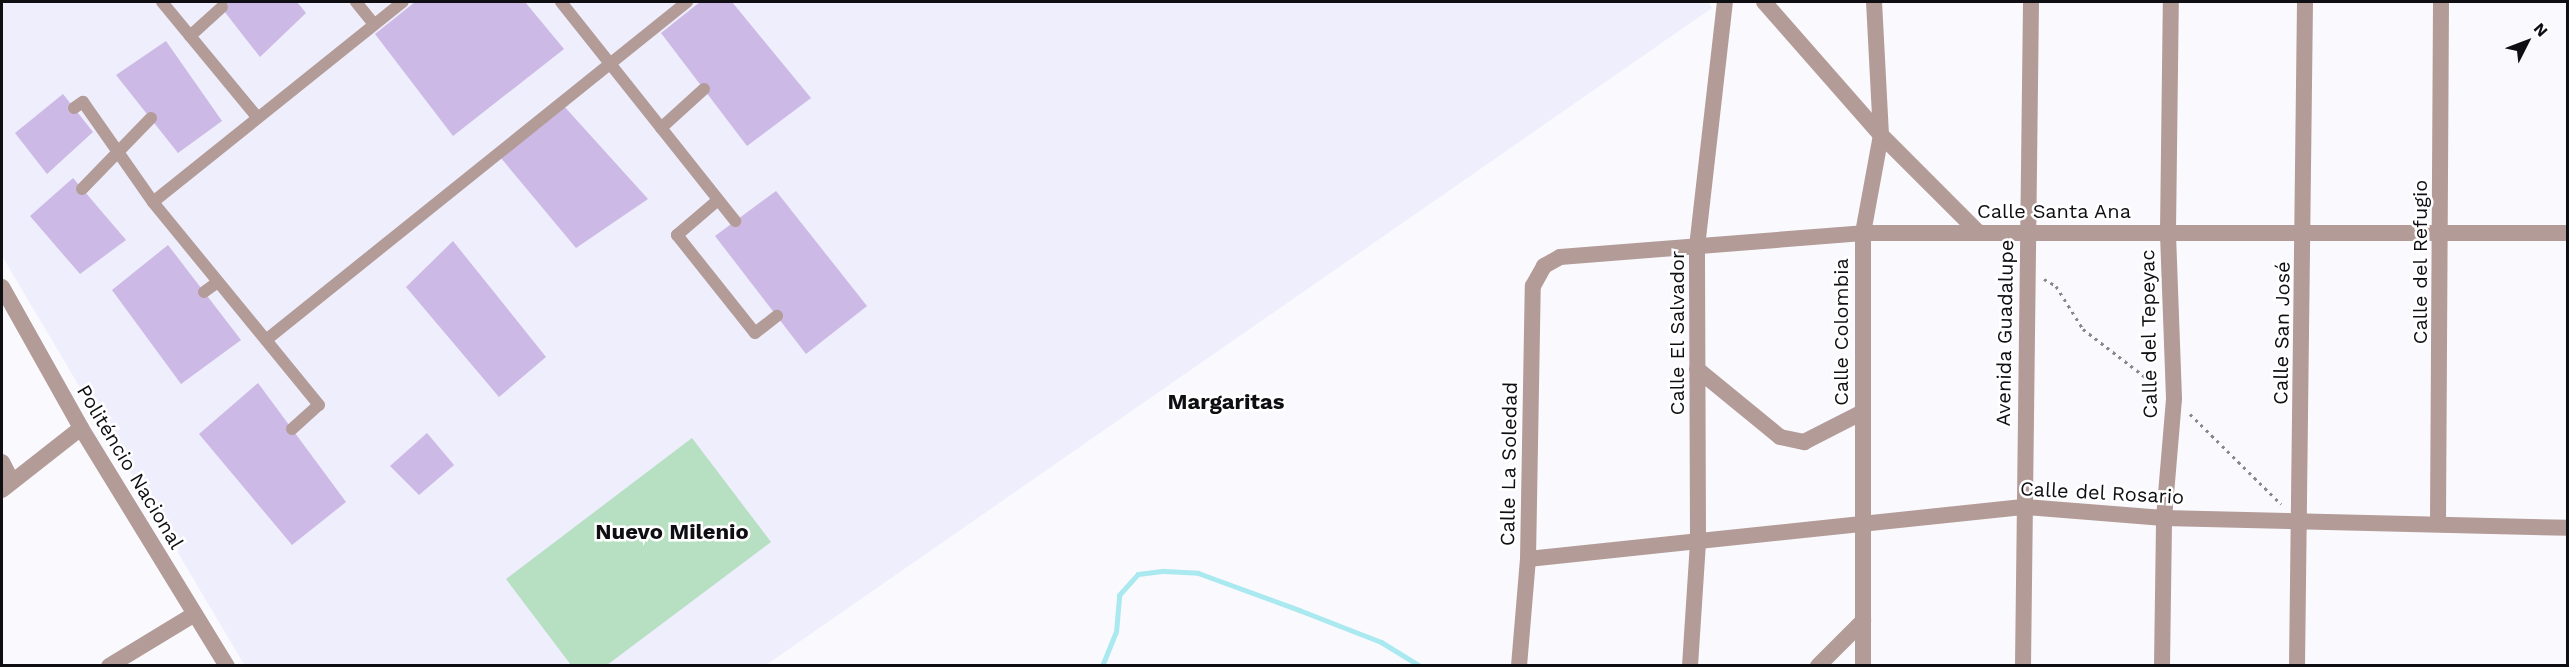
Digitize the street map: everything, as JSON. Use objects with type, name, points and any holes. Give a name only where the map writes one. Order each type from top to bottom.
[{"type":"street","points":[[162,2],[257,117]]},
{"type":"street","points":[[356,2],[374,24]]},
{"type":"street","points":[[153,202],[403,2]]},
{"type":"street","points":[[561,2],[735,221]]},
{"type":"street","points":[[266,340],[687,2]]},
{"type":"street","name":"Calle El Salvador","points":[[1690,666],[1698,541],[1697,247],[1725,2]]},
{"type":"street","points":[[1764,2],[1881,135],[1978,232]]},
{"type":"street","name":"Calle Colombia","points":[[1863,666],[1861,413],[1863,233],[1881,135],[1874,2]]},
{"type":"street","name":"Avenida Guadalupe","points":[[2023,666],[2031,2]]},
{"type":"street","name":"Calle del Tepeyac","points":[[2162,666],[2164,518],[2174,399],[2168,232],[2172,2]]},
{"type":"street","name":"Calle San José","points":[[2298,666],[2305,2]]},
{"type":"street","name":"Calle del Refugio","points":[[2438,523],[2442,233],[2441,2]]},
{"type":"street","points":[[190,36],[222,8]]},
{"type":"street","points":[[661,128],[704,89]]},
{"type":"street","points":[[74,108],[83,102],[153,202],[319,405],[292,429]]},
{"type":"street","points":[[82,189],[151,118]]},
{"type":"street","points":[[718,200],[676,236],[755,333],[777,316]]},
{"type":"street","name":"Calle Santa Ana","points":[[1544,266],[1560,256],[1863,233],[2568,233]]},
{"type":"street","name":"Calle La Soledad","points":[[1519,666],[1528,559],[1533,286],[1544,266]]},
{"type":"street","points":[[204,292],[218,282]]},
{"type":"street","name":"Politéncio Nacional","points":[[2,287],[81,428],[227,666]]},
{"type":"street","points":[[1698,369],[1780,437],[1803,442],[1861,413]]},
{"type":"street","points":[[2,462],[7,486],[81,428]]},
{"type":"street","name":"Calle del Rosario","points":[[1528,559],[2025,507],[2164,518],[2568,528]]},
{"type":"street","points":[[109,666],[195,614]]},
{"type":"street","points":[[1818,666],[1863,621]]},
{"type":"shaded area","points":[[2,2],[1708,2],[1712,8],[766,665],[245,666],[2,256]]},
{"type":"green space","points":[[692,438],[771,542],[607,665],[571,665],[506,579]]},
{"type":"building","points":[[217,2],[297,2],[306,13],[260,57]]},
{"type":"building","points":[[415,2],[525,2],[564,49],[453,136],[375,34]]},
{"type":"building","points":[[700,2],[732,2],[811,98],[747,146],[661,33]]},
{"type":"building","points":[[166,41],[222,121],[178,153],[116,75]]},
{"type":"building","points":[[63,94],[93,132],[47,174],[15,133]]},
{"type":"building","points":[[563,105],[648,199],[576,248],[501,158]]},
{"type":"building","points":[[73,178],[126,240],[80,274],[30,216]]},
{"type":"building","points":[[776,191],[867,306],[806,354],[715,236]]},
{"type":"building","points":[[453,241],[546,357],[499,397],[406,287]]},
{"type":"building","points":[[168,245],[241,340],[181,384],[112,290]]},
{"type":"building","points":[[258,383],[346,502],[292,545],[199,434]]},
{"type":"building","points":[[427,433],[454,465],[419,495],[390,466]]},
{"type":"waterway","points":[[1102,666],[1116,632],[1119,595],[1138,574],[1164,571],[1198,573],[1299,610],[1381,642],[1420,666]]},
{"type":"district","name":"Margaritas","points":[[1226,402]]},
{"type":"district","name":"Nuevo Milenio","points":[[672,532]]}]
